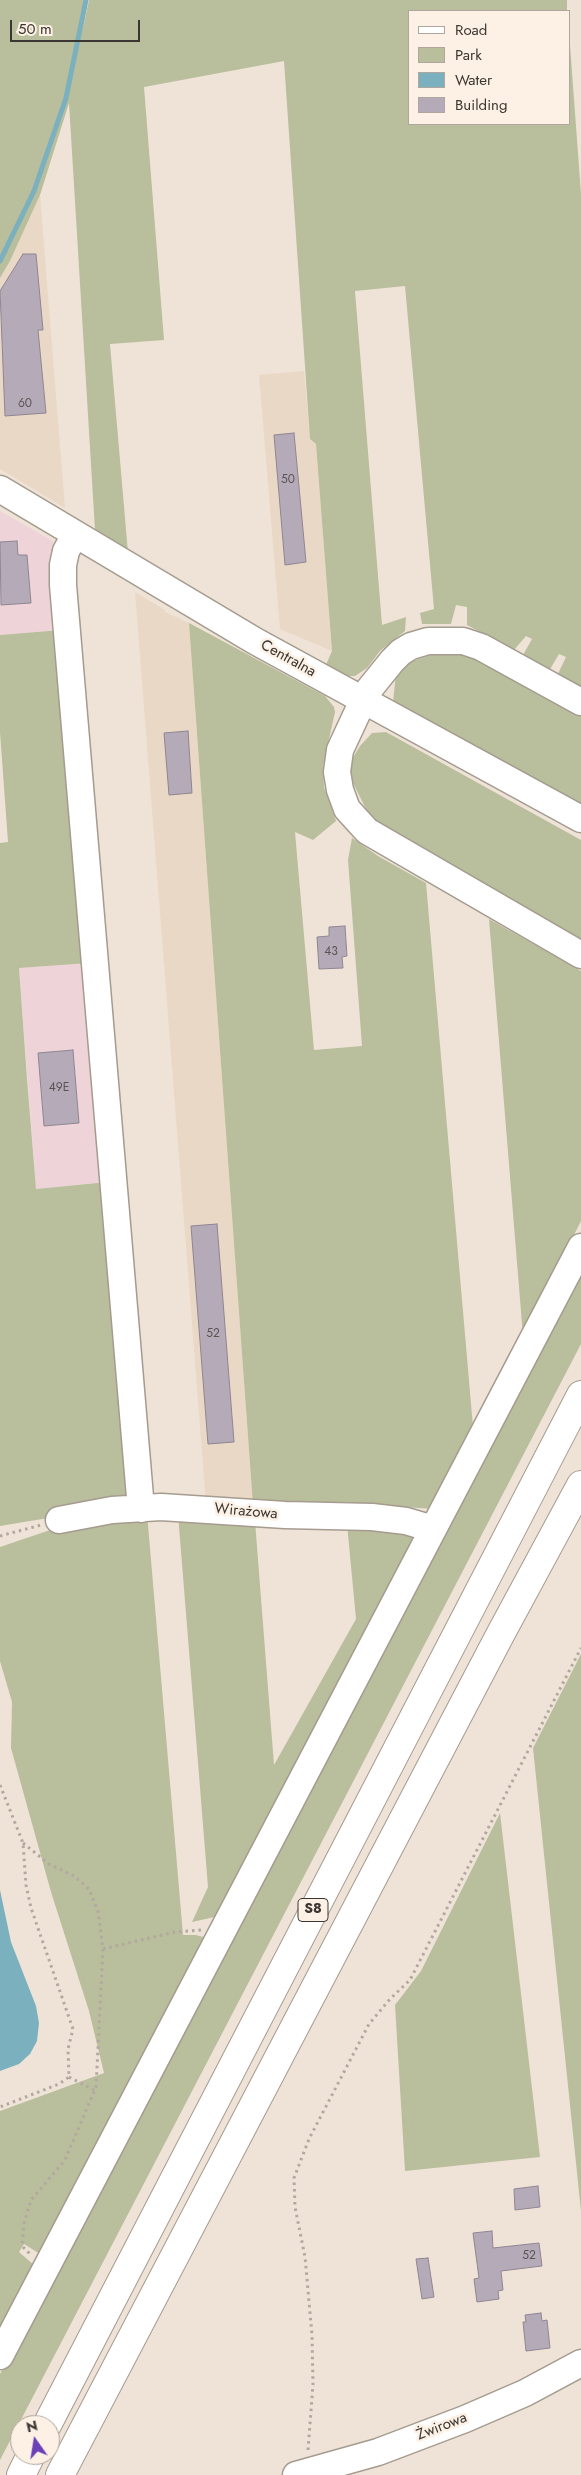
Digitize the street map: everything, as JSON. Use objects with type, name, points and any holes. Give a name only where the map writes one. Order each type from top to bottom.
[{"type":"highway","name":"S8","points":[[52,2415],[581,1395]]},
{"type":"highway","name":"S8","points":[[60,2475],[495,1644],[581,1485]]},
{"type":"street","name":"Centralna","points":[[0,489],[255,641],[581,819]]},
{"type":"street","points":[[75,535],[66,551],[63,565],[64,585],[141,1509]]},
{"type":"street","points":[[581,702],[481,647],[463,641],[446,639],[428,640],[402,652],[380,675],[363,700],[344,740],[337,763],[338,781],[343,800],[359,824],[390,846],[581,955]]},
{"type":"street","points":[[0,2356],[581,1246]]},
{"type":"street","name":"Wirażowa","points":[[59,1520],[112,1510],[211,1509],[285,1515],[372,1517],[406,1520],[433,1529]]},
{"type":"street","name":"Żwirowa","points":[[304,2474],[378,2452],[471,2416],[525,2393],[581,2363]]},
{"type":"path","points":[[0,1536],[59,1520]]},
{"type":"path","points":[[304,2474],[313,2385],[312,2335],[305,2257],[295,2207],[294,2178],[309,2139],[369,2024],[390,1999],[410,1980],[581,1648]]},
{"type":"path","points":[[0,1785],[22,1843],[26,1885],[32,1908],[73,2029],[68,2049],[69,2077]]},
{"type":"path","points":[[22,1843],[49,1864],[74,1876],[89,1889],[98,1911],[103,1948],[98,2065],[94,2090],[66,2160],[31,2200],[24,2224],[22,2246],[47,2265]]},
{"type":"path","points":[[103,1948],[197,1929],[220,1935]]},
{"type":"path","points":[[69,2077],[94,2090]]},
{"type":"path","points":[[0,2107],[59,2084],[69,2077]]},
{"type":"shaded area","points":[[40,195],[65,508],[0,469],[0,278],[10,261]]},
{"type":"shaded area","points":[[304,371],[310,439],[316,444],[332,651],[280,629],[259,375]]},
{"type":"shaded area","points":[[0,511],[53,541],[61,630],[0,635]]},
{"type":"shaded area","points":[[135,592],[165,610],[165,612],[189,623],[253,1505],[206,1504]]},
{"type":"shaded area","points":[[89,963],[108,1182],[36,1189],[19,968]]},
{"type":"green space","points":[[0,0],[88,0],[82,33],[89,0],[567,0],[567,10],[408,10],[408,125],[571,125],[571,59],[581,194],[581,691],[556,678],[566,657],[559,654],[549,671],[523,655],[532,639],[526,636],[514,650],[467,625],[467,607],[456,605],[451,624],[422,624],[420,613],[434,609],[405,286],[355,291],[382,625],[406,617],[405,631],[380,651],[367,668],[355,676],[336,676],[325,667],[332,651],[316,444],[310,439],[284,61],[144,87],[164,340],[110,344],[128,553],[95,530],[69,103],[40,195],[10,261],[0,278]]},
{"type":"green space","points":[[189,623],[325,696],[334,707],[335,712],[323,766],[324,787],[336,821],[313,840],[295,832],[314,1050],[362,1046],[348,860],[352,838],[378,856],[426,883],[473,1427],[436,1509],[349,1504],[253,1505]]},
{"type":"green space","points":[[61,630],[89,963],[19,968],[36,1189],[108,1182],[133,1504],[0,1526],[0,843],[8,842],[0,732],[0,635]]},
{"type":"green space","points":[[435,654],[464,654],[506,673],[581,714],[581,804],[393,702],[396,674],[413,661]]},
{"type":"green space","points":[[386,732],[581,840],[581,941],[371,819],[350,777],[352,759],[360,746],[372,733]]},
{"type":"green space","points":[[489,919],[581,971],[581,1221],[523,1336]]},
{"type":"green space","points":[[581,1268],[581,1344],[23,2415],[10,2415],[10,2441],[0,2460],[0,2374]]},
{"type":"green space","points":[[147,1513],[183,1935],[196,1935],[207,1938],[40,2254],[24,2244],[19,2252],[34,2265],[0,2328],[0,2111],[104,2073],[89,2011],[51,1892],[11,1748],[12,1702],[0,1661],[0,1547],[59,1527]]},
{"type":"green space","points":[[178,1514],[255,1521],[274,1765],[356,1619],[347,1524],[413,1533],[414,1540],[219,1916],[192,1922],[208,1887]]},
{"type":"green space","points":[[581,1654],[581,2211],[533,1748]]},
{"type":"green space","points":[[500,1813],[540,2157],[405,2171],[395,2005],[421,1971]]},
{"type":"water","points":[[0,1890],[11,1942],[36,2006],[39,2023],[37,2041],[30,2054],[19,2064],[0,2071]]},
{"type":"building","points":[[23,254],[36,254],[43,330],[38,330],[46,413],[5,416],[0,291]]},
{"type":"building","points":[[294,433],[306,562],[285,565],[274,435]]},
{"type":"building","points":[[17,541],[18,555],[27,555],[31,603],[1,605],[0,542]]},
{"type":"building","points":[[188,731],[192,793],[169,795],[164,733]]},
{"type":"building","points":[[345,926],[347,956],[342,957],[343,968],[319,969],[317,937],[329,936],[329,927]]},
{"type":"building","points":[[73,1050],[79,1123],[44,1126],[38,1053]]},
{"type":"building","points":[[217,1224],[234,1442],[208,1444],[191,1226]]},
{"type":"building","points":[[538,2186],[540,2207],[515,2210],[514,2189]]},
{"type":"building","points":[[492,2231],[493,2248],[539,2243],[542,2266],[501,2271],[503,2290],[498,2291],[499,2299],[477,2302],[474,2279],[479,2278],[473,2233]]},
{"type":"building","points":[[428,2258],[434,2297],[422,2299],[416,2259]]},
{"type":"building","points":[[541,2313],[542,2321],[547,2320],[550,2348],[526,2351],[523,2322],[526,2322],[525,2315]]},
{"type":"waterway","points":[[0,261],[34,191],[66,98],[86,0]]}]
